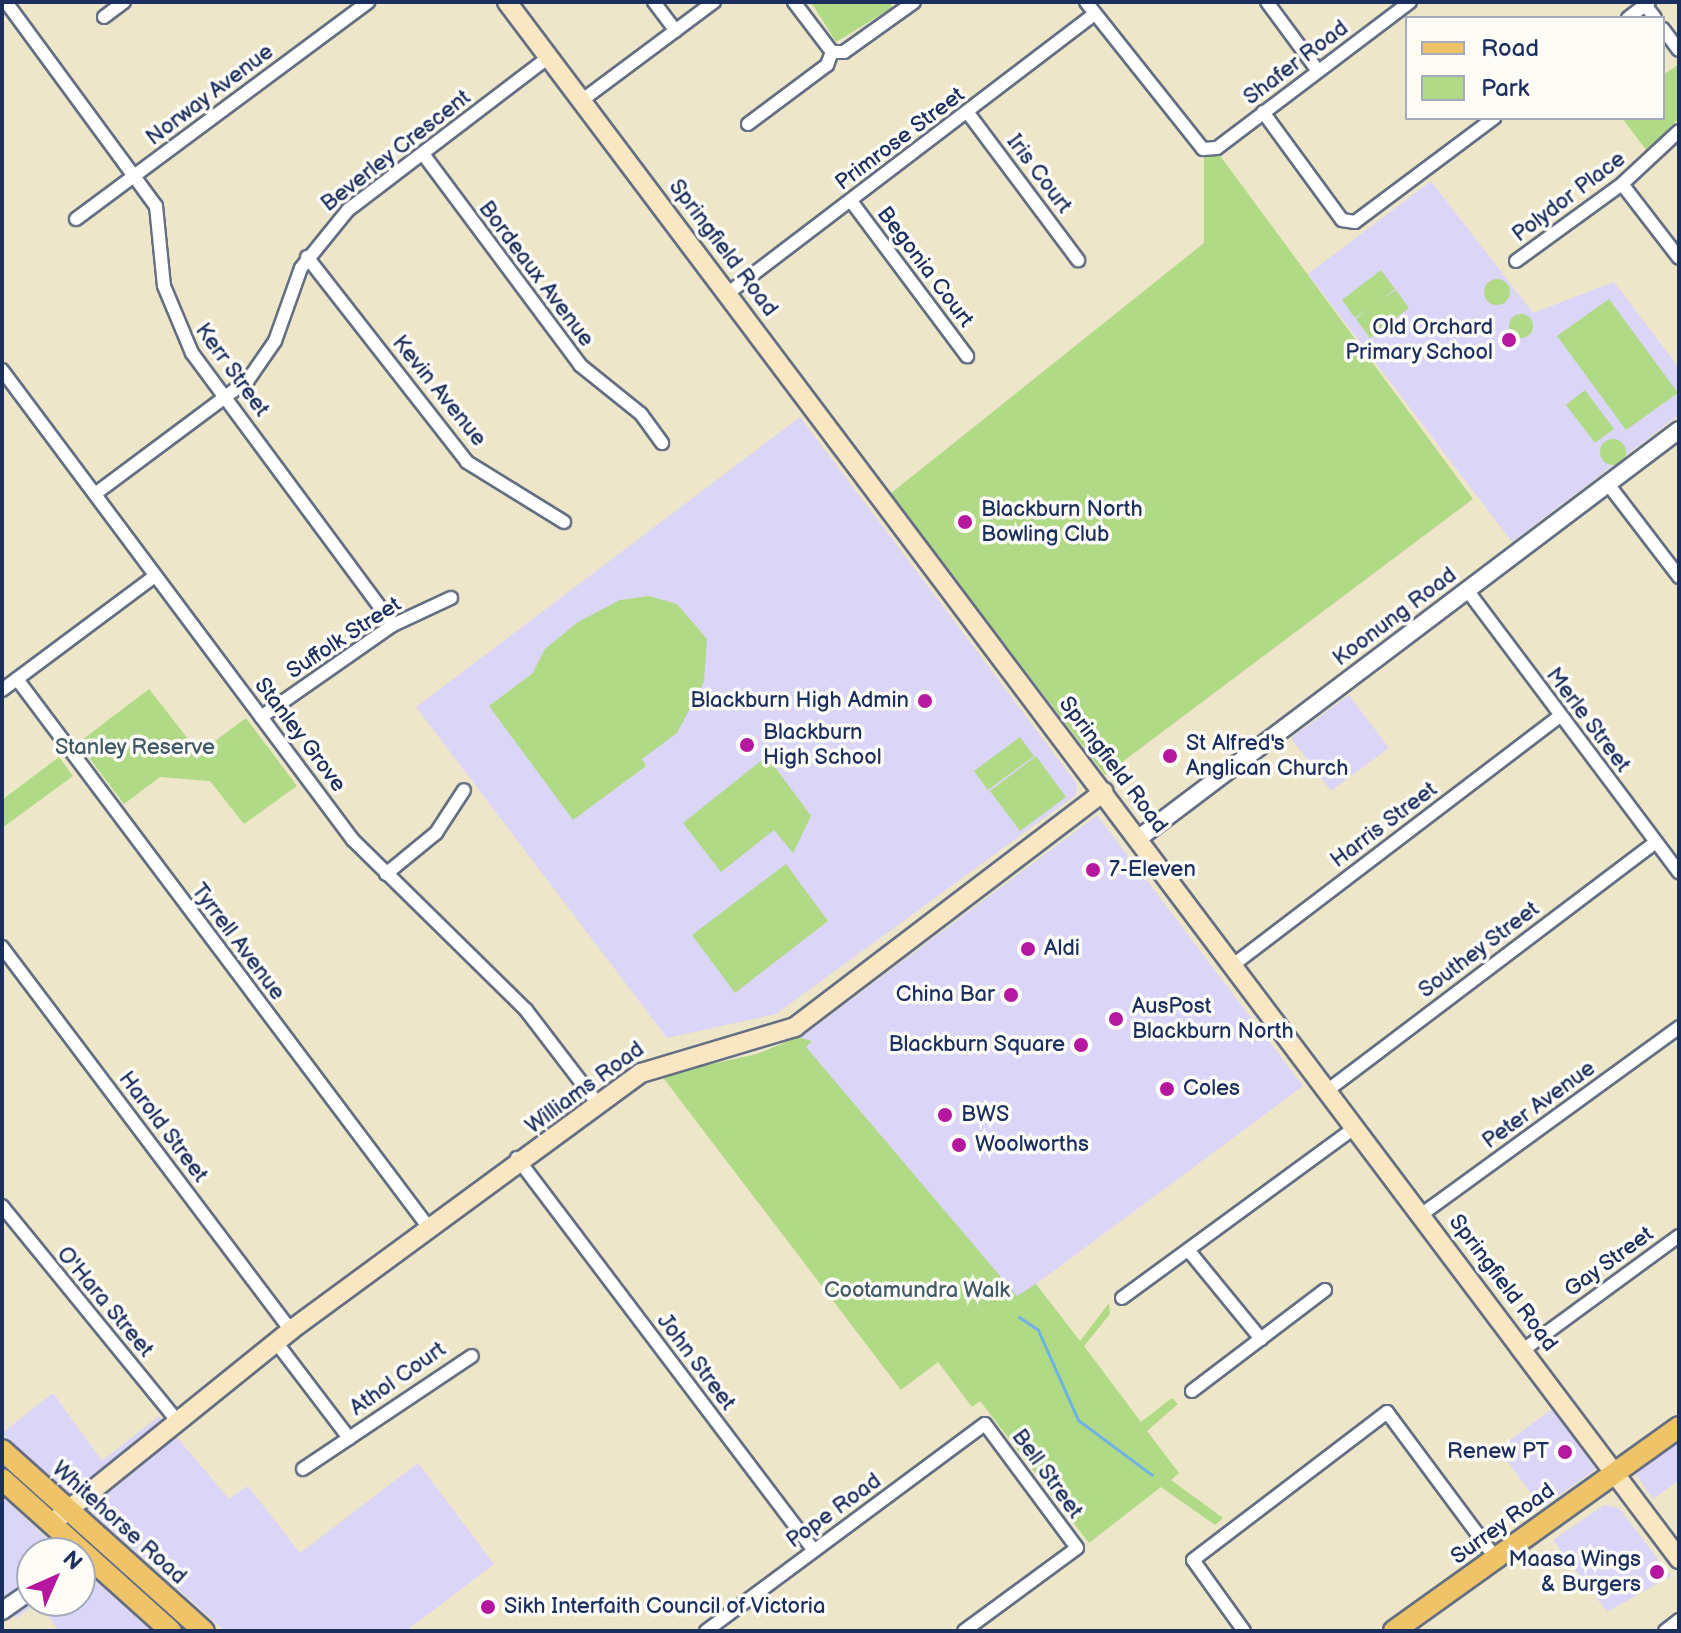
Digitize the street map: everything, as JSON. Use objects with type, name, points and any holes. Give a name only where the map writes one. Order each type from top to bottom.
[{"type":"main road","name":"Springfield Road","points":[[507,2],[1679,1559]]},
{"type":"main road","name":"Williams Road","points":[[52,1523],[66,1508],[279,1346],[291,1330],[655,1060],[769,1027],[862,971],[1104,792]]},
{"type":"main road","name":"Surrey Road","points":[[1394,1631],[1679,1427]]},
{"type":"main road","name":"Whitehorse Road","points":[[2,1450],[66,1508],[80,1537]]},
{"type":"main road","name":"Whitehorse Road","points":[[2,1479],[72,1537]]},
{"type":"main road","name":"Whitehorse Road","points":[[96,1554],[204,1631]]},
{"type":"main road","name":"Whitehorse Road","points":[[96,1557],[171,1631]]},
{"type":"street","name":"Kerr Street","points":[[6,2],[135,175],[164,235],[164,286],[173,321],[393,625]]},
{"type":"street","points":[[104,17],[124,2]]},
{"type":"street","name":"Norway Avenue","points":[[76,219],[368,2]]},
{"type":"street","points":[[654,2],[676,31]]},
{"type":"street","points":[[581,101],[714,2]]},
{"type":"street","points":[[794,2],[832,52]]},
{"type":"street","points":[[832,52],[844,52],[914,2]]},
{"type":"street","points":[[1086,2],[1203,149],[1198,163]]},
{"type":"street","points":[[1267,2],[1318,71]]},
{"type":"street","name":"Shafer Road","points":[[1203,149],[1217,148],[1410,2]]},
{"type":"street","points":[[1631,16],[1647,4]]},
{"type":"street","name":"Primrose Street","points":[[727,294],[1095,14]]},
{"type":"street","points":[[1665,32],[1679,50]]},
{"type":"street","points":[[748,124],[827,65],[832,52]]},
{"type":"street","name":"Beverley Crescent","points":[[95,494],[226,398],[264,363],[307,257],[348,210],[549,57]]},
{"type":"street","points":[[1263,112],[1342,220],[1355,222],[1491,120]]},
{"type":"street","name":"Iris Court","points":[[968,113],[1078,260]]},
{"type":"street","name":"Polydor Place","points":[[1516,261],[1622,184],[1679,131]]},
{"type":"street","name":"Bordeaux Avenue","points":[[423,154],[580,365],[641,414],[662,443]]},
{"type":"street","points":[[1622,184],[1679,258]]},
{"type":"street","name":"Begonia Court","points":[[851,201],[967,356]]},
{"type":"street","name":"Kevin Avenue","points":[[307,257],[467,462],[564,522]]},
{"type":"street","name":"Stanley Grove","points":[[2,370],[261,717],[386,874],[526,1010],[597,1102]]},
{"type":"street","name":"Koonung Road","points":[[1139,838],[1679,430]]},
{"type":"street","points":[[1608,484],[1679,577]]},
{"type":"street","points":[[2,690],[155,576]]},
{"type":"street","name":"Merle Street","points":[[1467,590],[1679,872]]},
{"type":"street","name":"Suffolk Street","points":[[261,717],[393,625],[451,598]]},
{"type":"street","name":"Tyrrell Avenue","points":[[17,679],[429,1228]]},
{"type":"street","name":"Harris Street","points":[[1233,965],[1560,716]]},
{"type":"street","points":[[386,874],[436,833],[464,790]]},
{"type":"street","name":"Southey Street","points":[[1328,1090],[1655,843]]},
{"type":"street","name":"Harold Street","points":[[2,947],[291,1330]]},
{"type":"street","name":"Peter Avenue","points":[[1422,1214],[1679,1027]]},
{"type":"street","points":[[1122,1298],[1189,1251],[1226,1216],[1356,1127]]},
{"type":"street","name":"John Street","points":[[515,1165],[546,1197],[814,1550]]},
{"type":"street","name":"O'Hara Street","points":[[2,1206],[178,1422]]},
{"type":"street","name":"Gay Street","points":[[1523,1350],[1679,1236]]},
{"type":"street","points":[[1189,1251],[1261,1339]]},
{"type":"street","points":[[1192,1391],[1325,1290]]},
{"type":"street","name":"Athol Court","points":[[279,1346],[349,1438]]},
{"type":"street","name":"Athol Court","points":[[303,1469],[472,1356]]},
{"type":"street","points":[[1244,1631],[1193,1560],[1387,1412],[1496,1559]]},
{"type":"street","name":"Pope Road","points":[[706,1631],[985,1424]]},
{"type":"street","name":"Bell Street","points":[[964,1631],[1077,1548],[985,1424]]},
{"type":"street","points":[[1665,1631],[1679,1620]]},
{"type":"shaded area","name":"Old Orchard Primary School","points":[[1431,181],[1533,313],[1614,282],[1679,368],[1679,415],[1512,542],[1308,274]]},
{"type":"shaded area","name":"Blackburn High School","points":[[800,417],[1077,784],[1076,795],[776,1014],[667,1038],[416,707]]},
{"type":"shaded area","points":[[1349,695],[1389,748],[1331,791],[1291,738]]},
{"type":"shaded area","name":"Blackburn Square","points":[[1097,815],[1303,1086],[1016,1299],[796,1041]]},
{"type":"shaded area","points":[[53,1393],[102,1461],[159,1416],[229,1499],[248,1486],[300,1553],[418,1463],[494,1564],[406,1631],[225,1631],[2,1433]]},
{"type":"shaded area","points":[[1552,1409],[1596,1469],[1542,1508],[1498,1449]]},
{"type":"shaded area","points":[[1679,1442],[1679,1480],[1653,1499],[1636,1474]]},
{"type":"shaded area","points":[[2,1497],[46,1537],[16,1537],[17,1617],[16,1618],[2,1598]]},
{"type":"shaded area","points":[[1604,1505],[1619,1508],[1671,1576],[1607,1612],[1553,1540]]},
{"type":"shaded area","points":[[96,1581],[152,1631],[59,1631],[49,1617],[96,1617]]},
{"type":"green space","points":[[811,2],[890,2],[892,8],[836,42]]},
{"type":"green space","points":[[1679,64],[1679,118],[1647,151],[1624,120],[1665,120],[1665,74]]},
{"type":"green space","points":[[1204,152],[1218,153],[1473,499],[1105,775],[890,494],[1204,243]]},
{"type":"green space","points":[[1381,270],[1395,289],[1382,299],[1396,290],[1409,308],[1370,338],[1356,319],[1368,309],[1355,318],[1342,300]]},
{"type":"green space","points":[[1497,279],[1507,282],[1510,292],[1507,302],[1497,305],[1487,302],[1484,292],[1487,282]]},
{"type":"green space","points":[[1609,299],[1678,393],[1626,430],[1557,336]]},
{"type":"green space","points":[[1521,314],[1529,318],[1533,326],[1529,334],[1521,338],[1513,334],[1509,326],[1513,318]]},
{"type":"green space","points":[[1585,390],[1614,429],[1595,443],[1566,405]]},
{"type":"green space","points":[[1613,439],[1622,443],[1626,452],[1622,461],[1613,465],[1604,461],[1600,452],[1604,443]]},
{"type":"green space","points":[[649,596],[677,604],[707,639],[704,682],[677,733],[642,759],[646,766],[573,820],[489,706],[532,674],[545,649],[578,622],[620,600]]},
{"type":"green space","name":"Stanley Reserve","points":[[149,689],[199,753],[246,718],[297,786],[244,824],[210,781],[160,777],[124,804],[78,743]]},
{"type":"green space","points":[[1020,737],[1034,756],[988,790],[974,771]]},
{"type":"green space","points":[[767,756],[811,816],[793,853],[774,830],[721,872],[683,823]]},
{"type":"green space","points":[[1036,756],[1066,797],[1020,831],[990,791]]},
{"type":"green space","points":[[59,757],[73,776],[2,828],[2,800]]},
{"type":"green space","points":[[786,864],[828,921],[735,993],[692,935]]},
{"type":"green space","name":"Cootamundra Walk","points":[[798,1037],[812,1041],[806,1047],[1017,1296],[1036,1284],[1080,1341],[1109,1303],[1110,1314],[1084,1346],[1141,1422],[1172,1398],[1178,1404],[1147,1431],[1179,1473],[1171,1480],[1223,1518],[1215,1525],[1161,1487],[1089,1543],[980,1401],[972,1407],[938,1362],[901,1390],[661,1075],[757,1054]]},
{"type":"waterway","points":[[1019,1317],[1038,1330],[1078,1420],[1152,1475]]},
{"type":"place","name":"Old Orchard Primary School","points":[[1509,340]]},
{"type":"place","name":"Blackburn North Bowling Club","points":[[965,522]]},
{"type":"place","name":"Blackburn High Admin","points":[[925,701]]},
{"type":"place","name":"Blackburn High School","points":[[747,745]]},
{"type":"place","name":"St Alfred's Anglican Church","points":[[1170,756]]},
{"type":"place","name":"7-Eleven","points":[[1093,870]]},
{"type":"place","name":"Aldi","points":[[1028,949]]},
{"type":"place","name":"China Bar","points":[[1011,995]]},
{"type":"place","name":"AusPost Blackburn North","points":[[1116,1019]]},
{"type":"place","name":"Blackburn Square","points":[[1081,1045]]},
{"type":"place","name":"Coles","points":[[1167,1089]]},
{"type":"place","name":"BWS","points":[[945,1115]]},
{"type":"place","name":"Woolworths","points":[[959,1145]]},
{"type":"place","name":"Renew PT","points":[[1565,1452]]},
{"type":"place","name":"Maasa Wings & Burgers","points":[[1657,1572]]},
{"type":"place","name":"Sikh Interfaith Council of Victoria","points":[[488,1607]]}]
